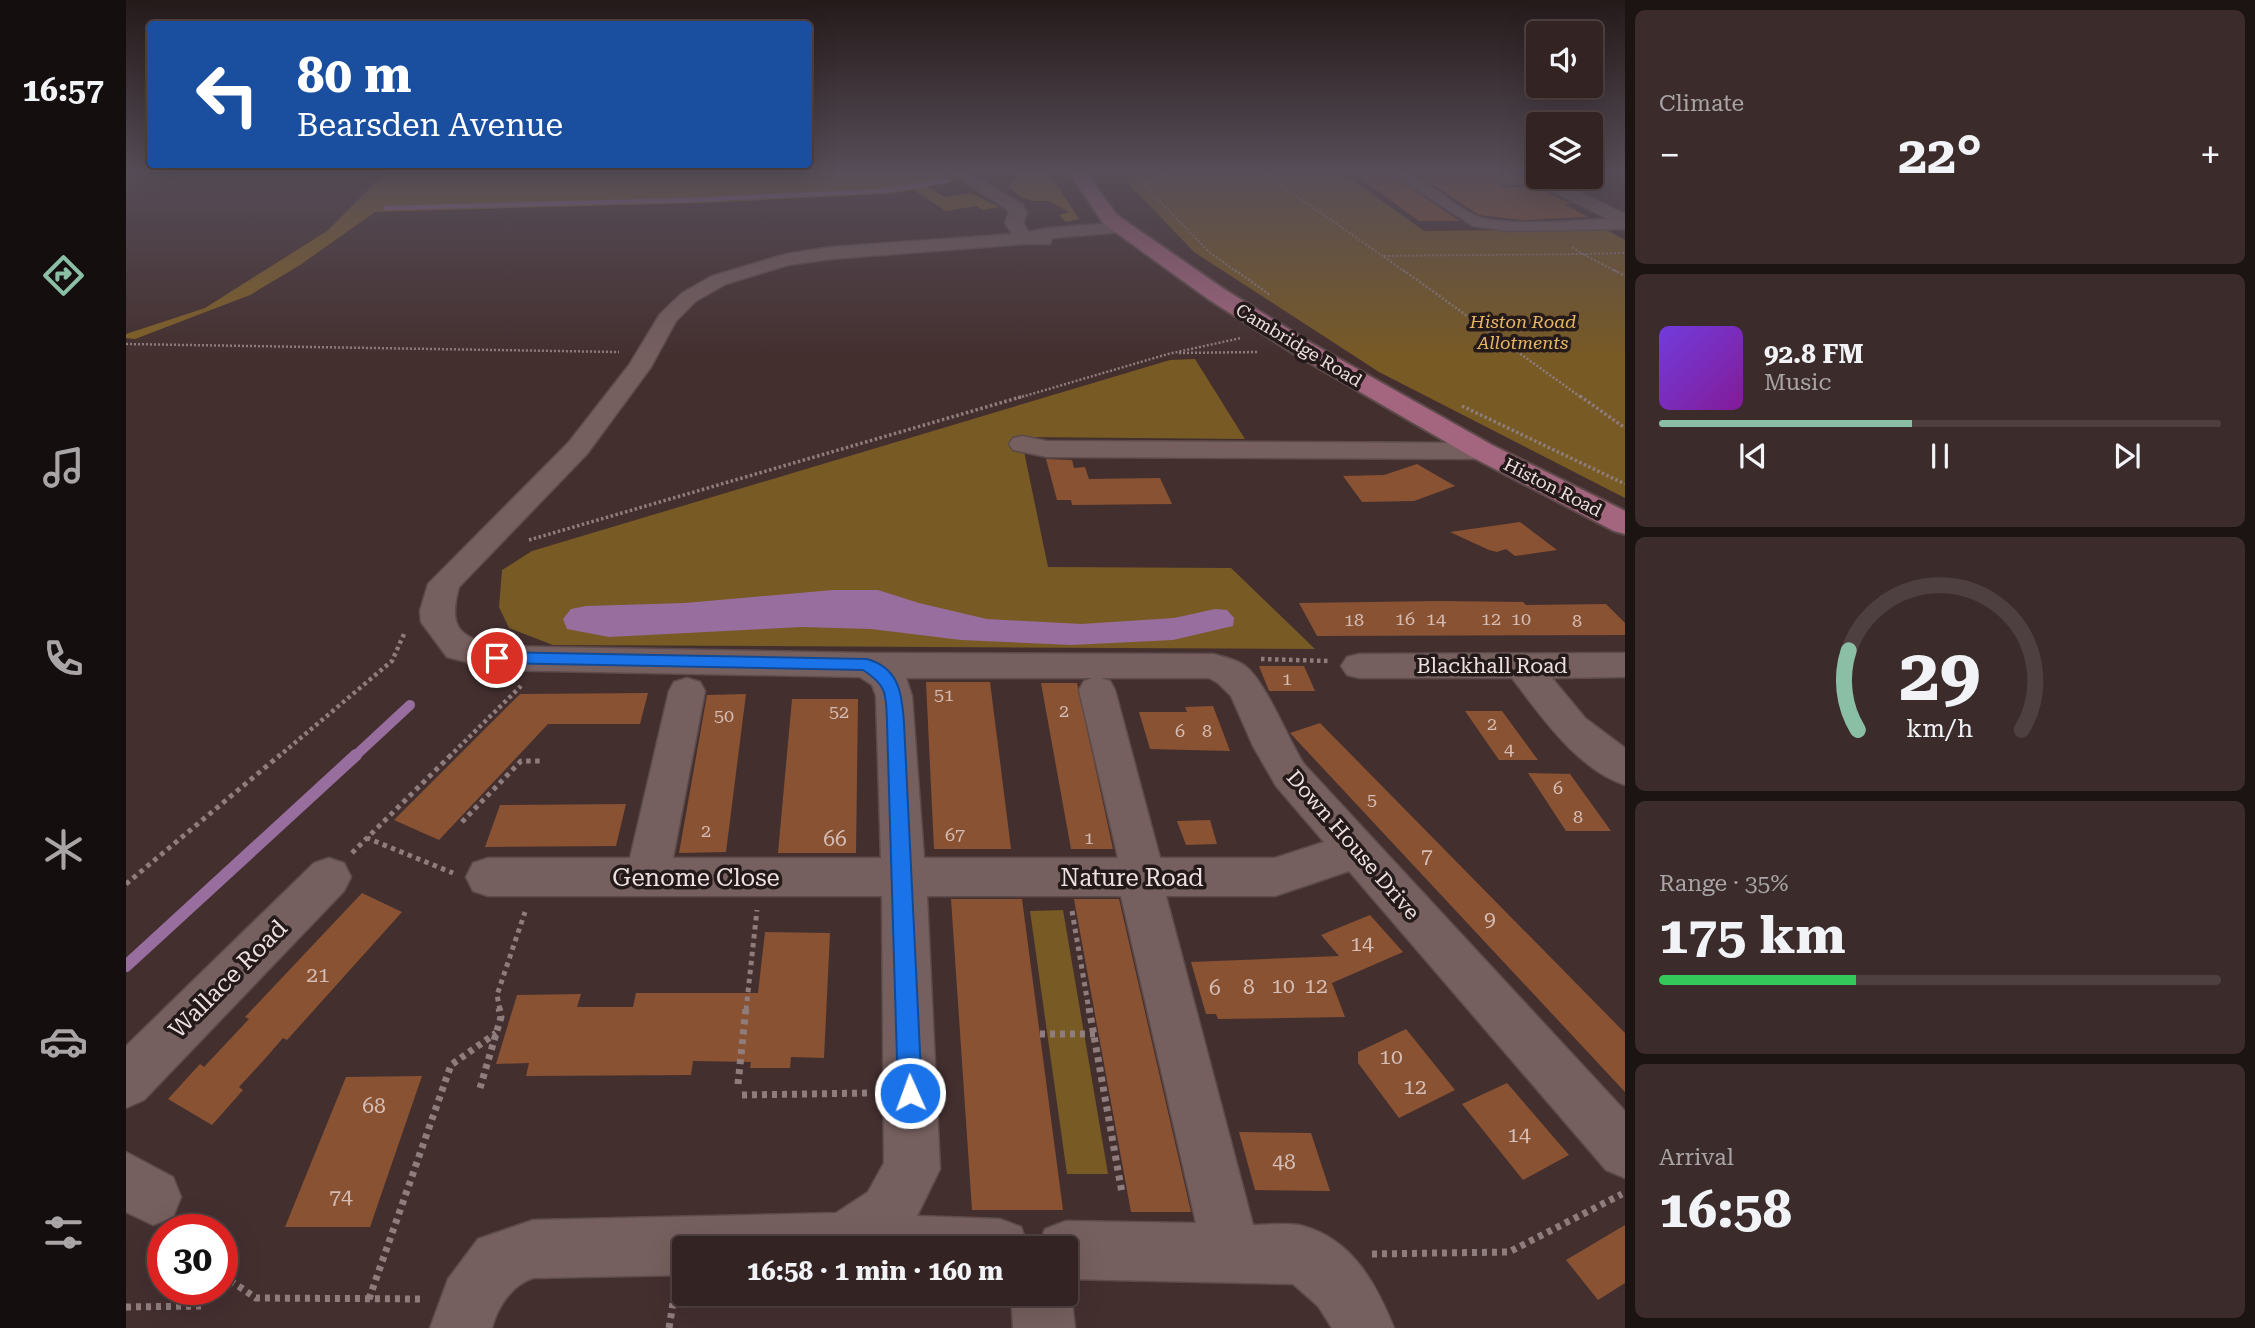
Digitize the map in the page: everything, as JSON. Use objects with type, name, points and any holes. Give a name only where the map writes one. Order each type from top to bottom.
[{"type":"main road","name":"Cambridge Road","points":[[1130,233],[1216,294],[1302,348],[1482,450]]},
{"type":"main road","name":"Histon Road","points":[[1482,450],[1625,524]]},
{"type":"street","points":[[1020,233],[1024,239]]},
{"type":"street","points":[[1122,233],[1057,242],[1024,239],[831,253],[786,260],[719,280],[689,297],[667,318],[648,352],[578,448],[444,584],[436,611],[438,622],[459,649],[497,658],[1213,666]]},
{"type":"street","points":[[1022,444],[1047,449],[1482,450]]},
{"type":"street","points":[[853,1236],[888,1212],[912,1169],[904,878],[894,696],[888,678],[867,664]]},
{"type":"street","name":"Blackhall Road","points":[[1359,666],[1625,665]]},
{"type":"street","name":"Down House Drive","points":[[1213,666],[1231,674],[1246,688],[1272,746],[1290,775],[1625,1152]]},
{"type":"street","points":[[1522,666],[1572,728],[1625,769]]},
{"type":"street","points":[[647,878],[687,691]]},
{"type":"street","points":[[1097,691],[1232,1254]]},
{"type":"street","name":"Nature Road","points":[[904,878],[1275,877],[1357,850]]},
{"type":"street","name":"Wallace Road","points":[[126,1082],[329,877]]},
{"type":"street","name":"Genome Close","points":[[488,877],[904,878]]},
{"type":"street","points":[[465,1314],[499,1260],[533,1249],[672,1246]]},
{"type":"street","points":[[1078,1250],[1301,1255],[1334,1275],[1355,1306],[1363,1328]]},
{"type":"street","points":[[1042,1306],[1044,1328]]},
{"type":"path","points":[[1191,233],[1209,252],[1276,299]]},
{"type":"path","points":[[1350,233],[1625,428]]},
{"type":"path","points":[[1383,256],[1625,253]]},
{"type":"path","points":[[1583,254],[1625,276]]},
{"type":"path","points":[[520,543],[1168,354],[1252,336]]},
{"type":"path","points":[[126,344],[648,352]]},
{"type":"path","points":[[1168,354],[1285,351],[1302,348]]},
{"type":"path","points":[[1457,403],[1625,484]]},
{"type":"path","points":[[126,884],[393,661],[404,634]]},
{"type":"path","points":[[1213,666],[1228,659],[1318,659],[1359,666]]},
{"type":"path","points":[[488,877],[459,876],[366,838],[547,660]]},
{"type":"path","points":[[462,822],[521,761],[542,761]]},
{"type":"path","points":[[480,1088],[501,1017],[497,995],[536,877]]},
{"type":"path","points":[[738,1084],[761,878]]},
{"type":"path","points":[[1072,910],[1118,1155],[1122,1193]]},
{"type":"path","points":[[369,1299],[451,1065],[496,1033]]},
{"type":"path","points":[[1040,1034],[1096,1034]]},
{"type":"path","points":[[741,1095],[910,1093]]},
{"type":"path","points":[[1301,1255],[1508,1252],[1625,1192]]},
{"type":"path","points":[[238,1286],[256,1298],[369,1299],[465,1314]]},
{"type":"path","points":[[126,1307],[202,1305]]},
{"type":"green space","name":"Histon Road Allotments","points":[[1176,233],[1612,233],[1625,240],[1625,498],[1379,372],[1194,252]]},
{"type":"green space","points":[[1195,359],[1245,439],[1021,437],[1048,567],[1231,568],[1315,649],[553,645],[509,628],[499,607],[502,570],[532,551],[1170,360]]},
{"type":"green space","points":[[1063,910],[1108,1174],[1067,1174],[1030,911]]},
{"type":"shaded area","points":[[324,233],[345,233],[300,265],[250,295],[135,339],[126,338],[126,334],[205,308]]},
{"type":"shaded area","points":[[833,590],[878,590],[987,619],[1081,624],[1174,618],[1215,609],[1227,610],[1234,618],[1233,626],[1173,640],[1071,645],[961,640],[871,629],[802,627],[609,637],[567,629],[563,619],[571,609],[586,606],[685,603]]},
{"type":"building","points":[[1046,459],[1072,460],[1074,468],[1085,467],[1089,479],[1160,478],[1172,504],[1072,505],[1071,500],[1057,500]]},
{"type":"building","points":[[1417,464],[1455,486],[1414,501],[1362,502],[1343,476],[1384,475]]},
{"type":"building","points":[[1520,522],[1557,550],[1515,556],[1506,549],[1497,552],[1489,550],[1450,532]]},
{"type":"building","points":[[1523,602],[1526,605],[1606,604],[1625,623],[1625,635],[1317,636],[1299,603]]},
{"type":"building","points":[[1259,666],[1304,666],[1315,691],[1269,691]]},
{"type":"building","points":[[926,682],[990,682],[1011,849],[934,849]]},
{"type":"building","points":[[1041,683],[1077,683],[1113,849],[1071,849]]},
{"type":"building","points":[[648,693],[640,724],[548,724],[439,840],[394,820],[520,694]]},
{"type":"building","points":[[746,694],[726,852],[679,853],[707,695]]},
{"type":"building","points":[[792,699],[858,699],[856,853],[778,853]]},
{"type":"building","points":[[1213,706],[1230,751],[1150,749],[1139,712],[1187,712],[1185,707]]},
{"type":"building","points":[[1465,711],[1502,711],[1538,760],[1499,760]]},
{"type":"building","points":[[1320,723],[1625,1033],[1625,1092],[1290,733]]},
{"type":"building","points":[[1528,773],[1570,774],[1611,831],[1566,831]]},
{"type":"building","points":[[626,804],[616,846],[485,847],[500,805]]},
{"type":"building","points":[[1210,820],[1217,844],[1186,845],[1177,821]]},
{"type":"building","points":[[362,893],[402,912],[287,1040],[283,1038],[239,1087],[243,1090],[212,1125],[168,1099],[200,1064],[204,1067],[249,1019],[245,1017]]},
{"type":"building","points":[[951,899],[1022,899],[1063,1210],[972,1210]]},
{"type":"building","points":[[1074,899],[1119,899],[1191,1212],[1131,1212]]},
{"type":"building","points":[[1370,915],[1403,952],[1332,983],[1345,1017],[1218,1019],[1216,1014],[1206,1014],[1191,962],[1339,956],[1321,935]]},
{"type":"building","points":[[765,932],[830,933],[824,1058],[791,1057],[790,1068],[750,1068],[751,1062],[693,1061],[691,1075],[526,1076],[529,1063],[496,1064],[517,995],[581,994],[577,1007],[633,1007],[636,993],[758,993]]},
{"type":"building","points":[[1406,1029],[1455,1090],[1399,1118],[1358,1063],[1358,1052]]},
{"type":"building","points":[[422,1076],[370,1227],[285,1227],[346,1077]]},
{"type":"building","points":[[1507,1083],[1569,1155],[1523,1180],[1462,1104]]},
{"type":"building","points":[[1239,1132],[1311,1133],[1330,1191],[1255,1190]]},
{"type":"building","points":[[1625,1225],[1625,1283],[1598,1300],[1566,1260]]},
{"type":"waterway","points":[[354,757],[410,705]]},
{"type":"waterway","points":[[126,966],[356,755]]},
{"type":"route","points":[[497,658],[867,664],[888,678],[894,696],[896,723],[904,878],[910,1093]]}]
